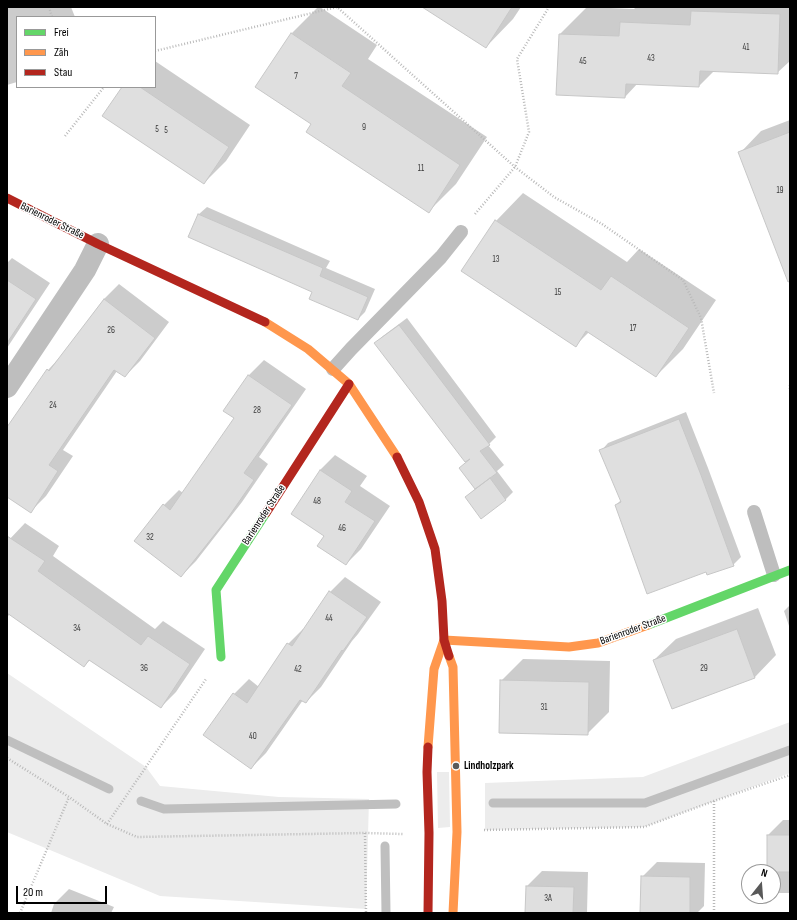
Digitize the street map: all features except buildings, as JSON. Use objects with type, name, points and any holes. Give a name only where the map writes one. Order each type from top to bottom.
[{"type":"main road","name":"Barienroder Straße","points":[[7,198],[98,244],[262,320],[308,349],[333,369],[349,384],[380,429],[398,458],[419,502],[435,549],[442,601],[444,640],[453,667],[457,832],[453,913]]},
{"type":"main road","name":"Barienroder Straße","points":[[221,657],[216,590],[349,384]]},
{"type":"main road","name":"Barienroder Straße","points":[[444,640],[569,647],[598,643],[699,606],[774,575],[790,570]]},
{"type":"main road","name":"Barienroder Straße","points":[[428,913],[429,833],[427,772],[434,669],[444,640]]},
{"type":"street","points":[[7,387],[85,270],[98,244]]},
{"type":"lane","points":[[333,369],[350,348],[441,257],[461,232]]},
{"type":"lane","points":[[754,512],[774,575]]},
{"type":"path","points":[[156,51],[336,7],[515,167],[554,197],[602,224],[683,280],[701,318],[714,393]]},
{"type":"path","points":[[461,232],[515,167],[529,132],[517,59],[549,7]]},
{"type":"path","points":[[65,136],[103,88]]},
{"type":"path","points":[[107,824],[221,657]]},
{"type":"path","points":[[7,758],[69,797],[107,824],[137,837],[365,833],[409,834]]},
{"type":"path","points":[[479,830],[644,828],[714,801],[790,775]]},
{"type":"path","points":[[20,913],[69,797]]},
{"type":"path","points":[[714,801],[714,913]]},
{"type":"path","points":[[365,833],[366,913]]},
{"type":"shaded area","points":[[7,673],[146,767],[160,786],[279,797],[369,799],[366,909],[160,896],[7,832]]},
{"type":"shaded area","points":[[790,722],[790,773],[644,827],[485,830],[485,783],[643,777]]},
{"type":"shaded area","points":[[437,772],[449,772],[450,827],[438,828]]},
{"type":"waterway","points":[[7,740],[109,789]]},
{"type":"waterway","points":[[493,803],[645,803],[790,750]]},
{"type":"waterway","points":[[141,801],[164,809],[396,804]]},
{"type":"waterway","points":[[385,846],[386,913]]},
{"type":"traffic: fast","points":[[221,657],[216,590],[266,513]]},
{"type":"traffic: fast","points":[[648,625],[790,570]]},
{"type":"traffic: slow","points":[[265,322],[308,349],[349,384],[397,457]]},
{"type":"traffic: slow","points":[[444,640],[569,647],[598,643],[648,625]]},
{"type":"traffic: slow","points":[[428,747],[434,669],[444,640]]},
{"type":"traffic: slow","points":[[449,656],[453,667],[457,832],[453,913]]},
{"type":"traffic: jam","points":[[7,198],[98,244],[265,322]]},
{"type":"traffic: jam","points":[[266,513],[349,384]]},
{"type":"traffic: jam","points":[[397,457],[419,502],[435,549],[442,601],[444,640],[449,656]]},
{"type":"traffic: jam","points":[[428,747],[428,913]]},
{"type":"place","name":"Lindholzpark","points":[[456,766]]}]
